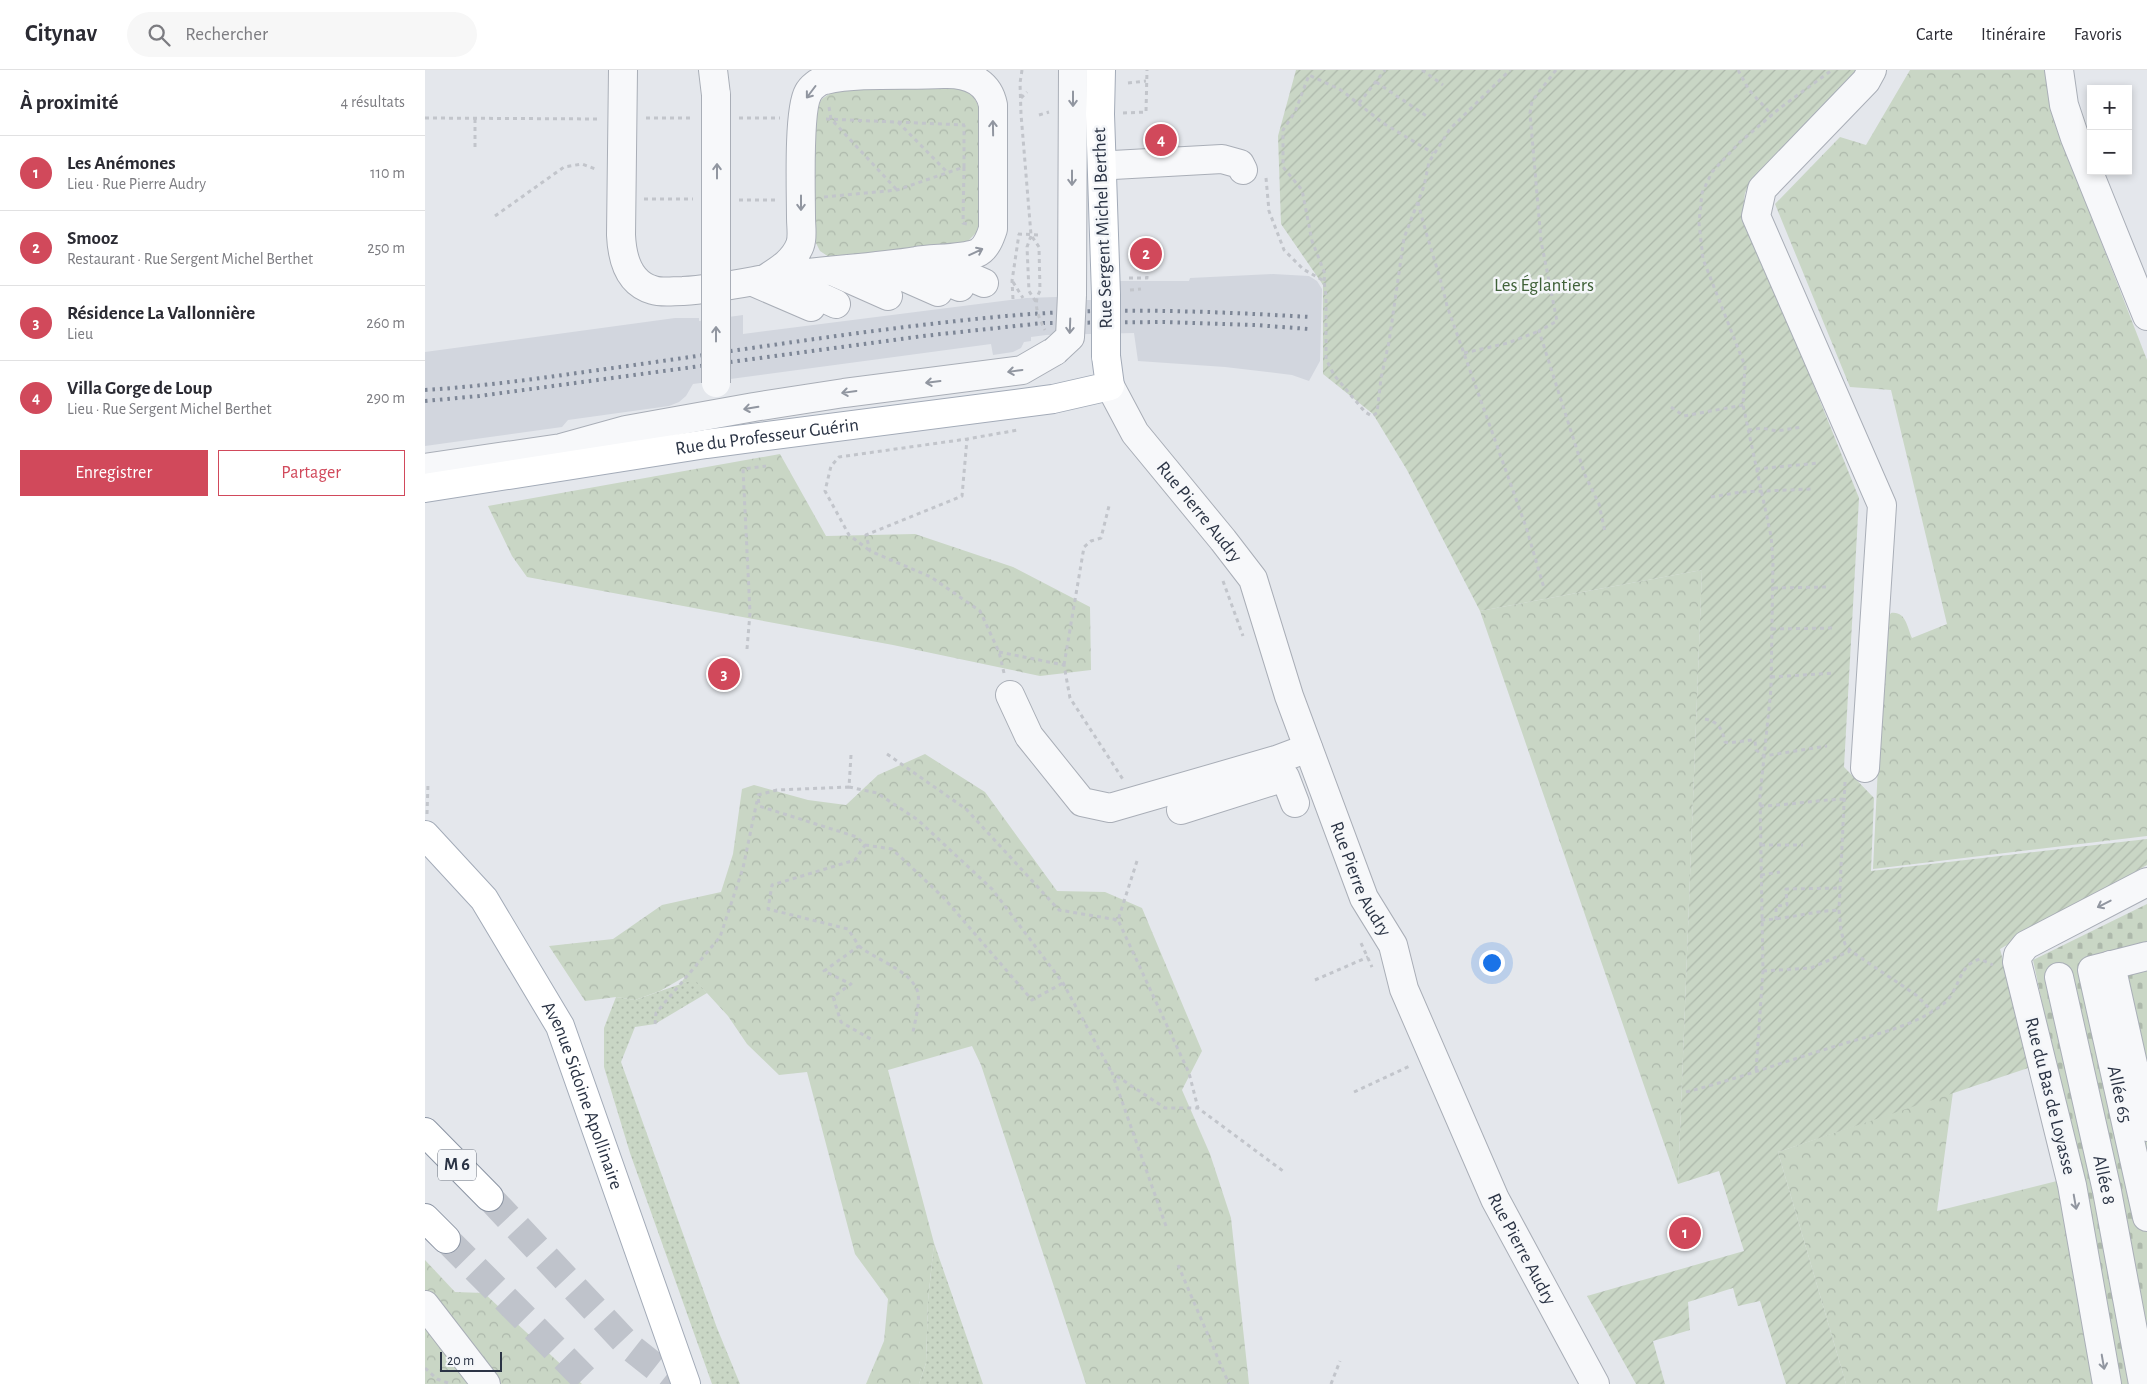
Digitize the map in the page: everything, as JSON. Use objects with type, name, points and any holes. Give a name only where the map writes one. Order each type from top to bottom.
[{"type":"main road","name":"Rue Sergent Michel Berthet","points":[[1101,70],[1100,114],[1119,288],[1107,356],[1110,386]]},
{"type":"main road","name":"Rue du Professeur Guérin","points":[[425,488],[706,444],[753,440],[1053,399],[1110,386]]},
{"type":"main road","name":"Avenue Sidoine Apollinaire","points":[[425,835],[484,900],[560,1026],[686,1384]]},
{"type":"main road","name":"M 6","points":[[425,1132],[489,1197]]},
{"type":"main road","points":[[425,1218],[446,1239]]},
{"type":"street","points":[[623,70],[622,245],[629,270],[635,280],[654,290],[710,290],[766,280],[976,254],[985,247],[993,229],[993,118],[991,95],[986,87],[964,76],[951,74],[826,80],[815,85],[808,93],[803,111],[800,244],[787,264],[766,280]]},
{"type":"street","points":[[425,468],[561,448],[626,430],[713,414],[844,393],[1022,370],[1055,351],[1070,336],[1073,70]]},
{"type":"street","points":[[1855,771],[1882,505],[1756,216],[1762,189],[1866,81],[1872,70]]},
{"type":"street","points":[[2059,70],[2064,105],[2075,138],[2147,316]]},
{"type":"street","points":[[706,444],[713,414],[716,383],[716,78]]},
{"type":"street","points":[[1113,165],[1222,160],[1242,167]]},
{"type":"street","points":[[891,265],[961,287],[928,259]]},
{"type":"street","points":[[766,280],[886,296],[840,270]]},
{"type":"street","points":[[766,280],[811,307],[766,280]]},
{"type":"street","points":[[969,377],[1016,403]]},
{"type":"street","name":"Rue Pierre Audry","points":[[1110,386],[1129,424],[1253,579],[1267,628],[1308,748],[1364,898],[1393,945],[1404,989],[1495,1199],[1595,1384]]},
{"type":"street","points":[[1010,695],[1029,736],[1082,802],[1110,808],[1276,760],[1308,748]]},
{"type":"street","points":[[1181,810],[1285,777],[1295,803]]},
{"type":"street","name":"Rue du Bas de Loyasse","points":[[2107,1384],[2072,1185],[2017,962],[2018,955],[2026,945],[2147,882]]},
{"type":"street","points":[[2128,962],[2147,1077]]},
{"type":"street","points":[[2128,962],[2147,1127]]},
{"type":"street","name":"Allée 65","points":[[2128,962],[2129,1188],[2147,1217]]},
{"type":"street","name":"Allée 8","points":[[2059,977],[2129,1188],[2143,1384]]},
{"type":"street","points":[[2129,1188],[2147,1319]]},
{"type":"street","points":[[425,1305],[486,1384]]},
{"type":"path","points":[[1022,70],[1020,83],[1031,235],[1027,247],[1029,291],[1036,302]]},
{"type":"path","points":[[1129,112],[1146,112],[1146,70]]},
{"type":"path","points":[[1359,103],[1385,70]]},
{"type":"path","points":[[1422,70],[1443,85]]},
{"type":"path","points":[[1433,153],[1383,123],[1341,90],[1309,75],[1295,112],[1283,130],[1283,167],[1302,190],[1312,241],[1325,274],[1326,359],[1334,375],[1365,412],[1372,416],[1377,413],[1404,238],[1418,201],[1429,162],[1450,129],[1510,70]]},
{"type":"path","points":[[1464,353],[1500,345],[1539,331],[1557,320],[1541,242],[1529,113],[1532,102],[1556,70]]},
{"type":"path","points":[[1738,70],[1749,90],[1772,115]]},
{"type":"path","points":[[1756,1070],[1763,971],[1760,806],[1771,677],[1774,588],[1771,536],[1743,406],[1745,366],[1703,259],[1699,223],[1702,193],[1711,172],[1740,142],[1830,71]]},
{"type":"path","points":[[1128,83],[1146,82]]},
{"type":"path","points":[[1376,82],[1428,117]]},
{"type":"path","points":[[1021,98],[1027,92]]},
{"type":"path","points":[[829,105],[831,119],[897,190]]},
{"type":"path","points":[[425,118],[601,118]]},
{"type":"path","points":[[475,119],[475,147]]},
{"type":"path","points":[[822,119],[965,125],[974,128]]},
{"type":"path","points":[[898,122],[949,173]]},
{"type":"path","points":[[965,125],[963,223],[981,226]]},
{"type":"path","points":[[495,216],[564,167],[582,164],[601,171]]},
{"type":"path","points":[[821,198],[897,190],[964,167]]},
{"type":"path","points":[[1242,167],[1266,171],[1269,211],[1284,250],[1303,269],[1325,281]]},
{"type":"path","points":[[1418,201],[1425,231],[1441,278],[1447,306],[1526,527],[1543,588]]},
{"type":"path","points":[[1013,300],[1012,281],[1017,234],[1040,235]]},
{"type":"path","points":[[1031,235],[1039,247],[1040,292]]},
{"type":"path","points":[[1119,288],[1147,278],[1147,262]]},
{"type":"path","points":[[1012,281],[1023,298]]},
{"type":"path","points":[[1119,288],[1141,289]]},
{"type":"path","points":[[1539,331],[1585,475],[1599,504],[1605,532]]},
{"type":"path","points":[[1671,407],[1684,416],[1743,406]]},
{"type":"path","points":[[1748,430],[1762,428],[1777,431],[1802,427]]},
{"type":"path","points":[[1010,695],[999,652],[979,611],[931,578],[870,550],[849,535],[825,491],[831,466],[839,456],[967,439],[1023,429]]},
{"type":"path","points":[[870,550],[866,535],[962,496],[967,439]]},
{"type":"path","points":[[1756,469],[1819,463]]},
{"type":"path","points":[[747,649],[750,613],[743,469],[766,466]]},
{"type":"path","points":[[1711,497],[1761,491],[1811,489]]},
{"type":"path","points":[[1109,506],[1101,538],[1091,541],[1084,547],[1064,665],[1070,698],[1091,732],[1125,781],[1153,797]]},
{"type":"path","points":[[1774,588],[1827,587]]},
{"type":"path","points":[[1772,629],[1832,628]]},
{"type":"path","points":[[999,652],[1064,665]]},
{"type":"path","points":[[1771,677],[1835,673]]},
{"type":"path","points":[[1705,719],[1714,721],[1719,725],[1725,742],[1752,740],[1755,742],[1756,750],[1760,755],[1764,756],[1827,746]]},
{"type":"path","points":[[887,754],[966,809],[1059,910],[1118,920]]},
{"type":"path","points":[[849,787],[851,755]]},
{"type":"path","points":[[1855,771],[1845,799],[1839,910],[1841,931],[1845,944],[1851,951],[1917,995],[1932,1012]]},
{"type":"path","points":[[759,796],[777,790],[849,787],[877,793],[918,820],[991,889],[1063,983],[1112,1073],[1166,1226]]},
{"type":"path","points":[[759,796],[759,806],[857,837],[865,845],[892,849],[945,898],[1032,1000],[1063,983]]},
{"type":"path","points":[[655,1024],[656,1013],[720,937],[743,868],[759,796]]},
{"type":"path","points":[[1760,806],[1795,805],[1816,800],[1845,799]]},
{"type":"path","points":[[865,845],[855,860],[772,885],[769,909],[848,929],[859,946],[870,955],[877,956],[887,965],[899,970],[913,982],[918,994],[913,1032]]},
{"type":"path","points":[[1761,845],[1803,845]]},
{"type":"path","points":[[1137,861],[1118,920],[1189,1074],[1198,1108]]},
{"type":"path","points":[[1761,875],[1780,872]]},
{"type":"path","points":[[1775,920],[1776,906],[1787,905],[1787,889],[1841,888]]},
{"type":"path","points":[[1761,920],[1775,920],[1839,910]]},
{"type":"path","points":[[859,946],[824,971],[851,984],[833,997],[841,1022],[874,1042]]},
{"type":"path","points":[[1763,971],[1811,968],[1851,951]]},
{"type":"path","points":[[1315,980],[1368,957]]},
{"type":"path","points":[[1686,1092],[1727,1081],[1756,1070],[1898,1027],[1932,1012],[1943,1005],[1954,991],[1970,963],[1980,959]]},
{"type":"path","points":[[1354,1092],[1415,1064]]},
{"type":"path","points":[[1112,1073],[1165,1108],[1198,1108],[1283,1171]]},
{"type":"path","points":[[1178,1266],[1229,1384]]},
{"type":"path","points":[[1331,1384],[1340,1361]]},
{"type":"path","points":[[425,1368],[437,1379],[451,1384]]},
{"type":"shaded area","points":[[1273,274],[1309,276],[1317,281],[1322,289],[1320,361],[1309,381],[1292,375],[1225,367],[1138,361],[1134,333],[1046,335],[1031,337],[1031,341],[1024,342],[1021,348],[1013,352],[993,355],[991,344],[693,384],[686,396],[679,402],[669,406],[568,420],[562,427],[425,446],[425,352],[675,318],[699,318],[699,321],[743,315],[743,334],[1026,298],[1085,296],[1085,300],[1106,300],[1106,281],[1189,281],[1190,278]]},
{"type":"green space","name":"Les Églantiers","points":[[1296,70],[1858,70],[1753,178],[1745,193],[1743,209],[1859,498],[1844,767],[1874,798],[1871,871],[2147,839],[2147,865],[2000,949],[2031,1067],[1778,1152],[1846,1384],[1786,1384],[1760,1301],[1738,1306],[1733,1288],[1688,1302],[1690,1330],[1653,1341],[1665,1384],[1636,1384],[1587,1296],[1744,1251],[1719,1171],[1678,1184],[1702,570],[1480,611],[1407,470],[1373,414],[1323,374],[1323,285],[1281,224],[1278,136]]},
{"type":"green space","points":[[1910,70],[2045,70],[2064,146],[2147,360],[2147,836],[1873,869],[1885,621],[1891,613],[1900,615],[1903,617],[1912,638],[1947,624],[1891,390],[1850,387],[1775,204],[1840,137],[1866,145]]},
{"type":"green space","points":[[949,83],[964,89],[972,95],[979,109],[981,218],[976,233],[967,242],[835,261],[820,251],[813,237],[814,113],[822,99],[836,89]]},
{"type":"green space","points":[[780,454],[826,536],[915,534],[1013,567],[1090,607],[1091,670],[1040,676],[893,645],[527,577],[512,556],[488,506]]},
{"type":"green space","points":[[1702,570],[1678,1184],[1480,611]]},
{"type":"green space","points":[[925,754],[985,792],[1057,891],[1105,892],[1142,908],[1202,1051],[1182,1090],[1210,1154],[1231,1218],[1249,1384],[1086,1384],[981,1065],[972,1046],[888,1070],[934,1243],[928,1301],[926,1363],[919,1384],[866,1384],[884,1341],[888,1299],[855,1254],[807,1072],[779,1075],[747,1044],[728,1016],[695,980],[680,984],[686,976],[660,991],[635,1000],[616,997],[585,1001],[549,946],[613,939],[662,905],[721,892],[733,854],[742,789],[754,785],[808,800],[846,805],[878,775]]},
{"type":"green space","points":[[2147,904],[2147,1384],[2117,1384],[2082,1189],[2033,960]]},
{"type":"green space","points":[[695,979],[707,993],[655,1024],[635,1027],[621,1062],[717,1328],[740,1384],[712,1384],[630,1153],[604,1067],[604,1028],[616,997],[635,1000]]},
{"type":"green space","points":[[1953,1092],[1937,1211],[2057,1181],[2093,1384],[1846,1384],[1778,1152]]},
{"type":"green space","points":[[934,1243],[983,1384],[919,1384],[926,1363],[928,1301]]},
{"type":"green space","points":[[425,1260],[455,1292],[484,1293],[582,1384],[425,1384]]},
{"type":"tunnel","points":[[489,1197],[630,1347],[677,1384]]},
{"type":"tunnel","points":[[446,1239],[590,1384]]},
{"type":"railway","points":[[425,390],[523,380],[861,333],[1006,316],[1044,313],[1158,311],[1310,317]]},
{"type":"railway","points":[[425,401],[479,396],[923,336],[1043,323],[1165,322],[1309,329]]},
{"type":"place","name":"Villa Gorge de Loup","points":[[1161,140]]},
{"type":"place","name":"Smooz","points":[[1146,254]]},
{"type":"place","name":"Résidence La Vallonnière","points":[[724,674]]},
{"type":"place","name":"Les Anémones","points":[[1685,1233]]}]
